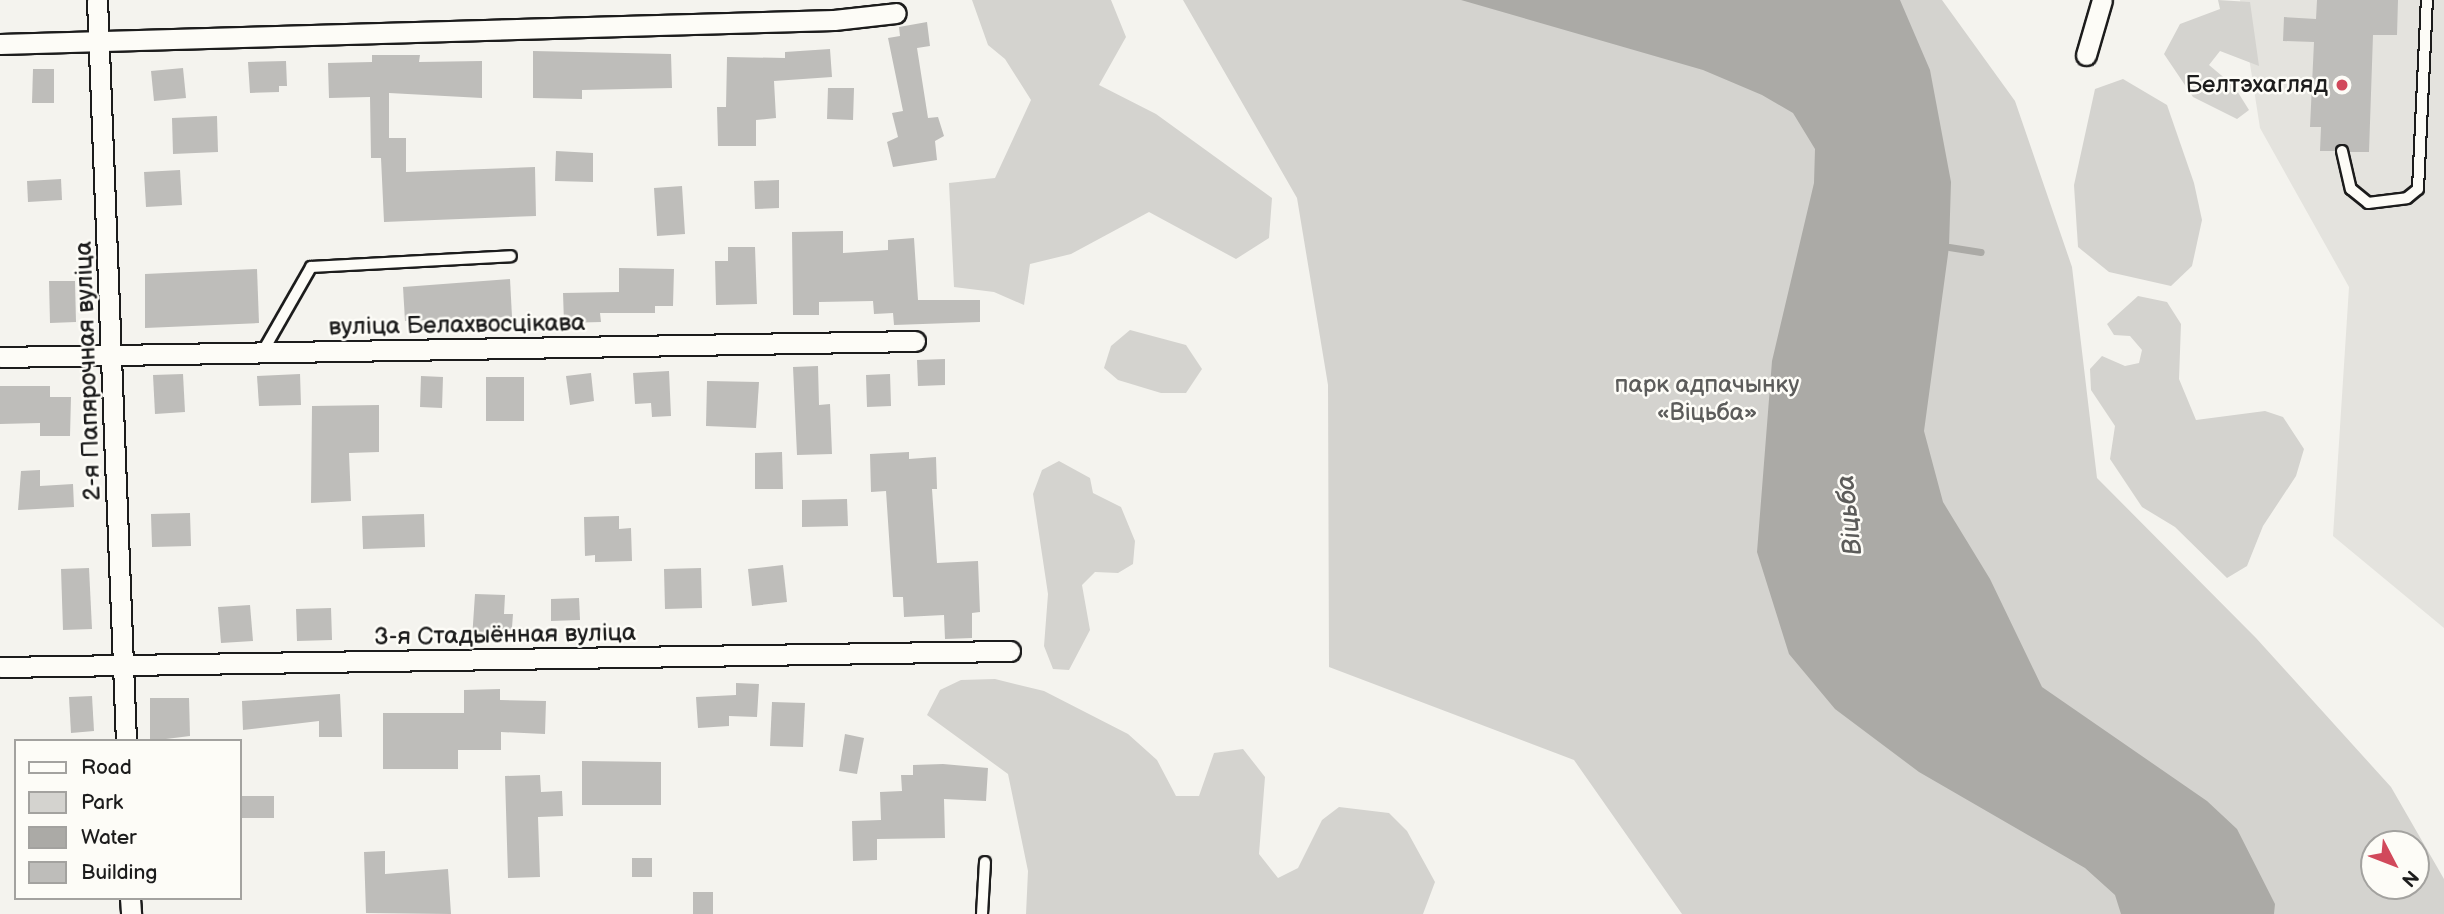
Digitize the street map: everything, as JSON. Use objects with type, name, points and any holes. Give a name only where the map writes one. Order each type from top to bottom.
[{"type":"street","name":"2-я Папярочная вуліца","points":[[97,0],[125,739]]},
{"type":"street","points":[[2086,55],[2102,0]]},
{"type":"street","points":[[0,44],[834,20],[896,13]]},
{"type":"street","name":"вуліца Белахвосцікава","points":[[0,357],[915,341]]},
{"type":"street","name":"3-я Стадыённая вуліца","points":[[0,667],[123,663],[1010,652]]},
{"type":"lane","points":[[2342,151],[2351,189],[2368,203],[2407,198],[2418,189],[2427,0]]},
{"type":"lane","points":[[262,353],[311,267],[511,256]]},
{"type":"lane","points":[[982,914],[985,862]]},
{"type":"shaded area","points":[[2240,0],[2444,0],[2444,628],[2333,536],[2349,287],[2260,128]]},
{"type":"green space","points":[[972,0],[1111,0],[1126,37],[1099,85],[1156,114],[1272,198],[1269,238],[1236,259],[1149,212],[1071,254],[1030,264],[1024,305],[994,292],[954,287],[949,183],[995,178],[1031,100],[1005,59],[988,45]]},
{"type":"green space","name":"парк адпачынку «Віцьба»","points":[[1183,0],[1942,0],[2015,101],[2072,267],[2097,478],[2256,638],[2391,787],[2416,830],[2360,830],[2360,900],[2430,900],[2430,855],[2444,879],[2444,914],[1682,914],[1574,760],[1329,667],[1328,385],[1297,198]]},
{"type":"green space","points":[[2218,0],[2250,2],[2259,66],[2220,51],[2209,65],[2234,86],[2249,110],[2237,119],[2193,97],[2164,54],[2180,24],[2220,9]]},
{"type":"green space","points":[[2123,79],[2167,105],[2194,183],[2202,220],[2192,266],[2171,286],[2109,272],[2078,247],[2074,185],[2095,89]]},
{"type":"green space","points":[[2138,296],[2167,302],[2181,324],[2179,379],[2196,420],[2265,411],[2283,417],[2304,449],[2296,476],[2263,526],[2247,566],[2227,578],[2175,527],[2142,507],[2110,459],[2115,426],[2091,390],[2090,369],[2102,356],[2125,366],[2139,363],[2142,350],[2130,336],[2114,335],[2107,324]]},
{"type":"green space","points":[[1130,330],[1186,345],[1202,369],[1186,393],[1161,393],[1118,380],[1104,368],[1111,346]]},
{"type":"green space","points":[[1059,461],[1090,478],[1093,493],[1121,507],[1135,541],[1133,564],[1118,573],[1095,572],[1082,585],[1090,630],[1069,670],[1053,669],[1044,646],[1048,594],[1033,494],[1042,470]]},
{"type":"green space","points":[[995,679],[1044,691],[1128,734],[1157,760],[1176,796],[1199,796],[1214,753],[1243,749],[1265,777],[1259,854],[1278,878],[1298,868],[1322,820],[1339,807],[1389,813],[1407,831],[1435,882],[1423,914],[1026,914],[1028,871],[1008,774],[927,715],[940,690],[961,680]]},
{"type":"water","name":"Віцьба","points":[[1461,0],[1900,0],[1930,70],[1951,182],[1949,247],[1924,431],[1943,502],[1990,579],[2042,687],[2207,801],[2237,829],[2275,904],[2274,914],[2121,914],[2115,895],[2085,868],[1919,772],[1835,709],[1789,654],[1757,552],[1772,361],[1814,183],[1815,149],[1793,113],[1762,95],[1703,70]]},
{"type":"building","name":"Белтэхагляд","points":[[2317,0],[2398,0],[2397,35],[2373,35],[2369,152],[2350,152],[2343,144],[2335,151],[2320,151],[2321,127],[2310,127],[2314,42],[2283,41],[2284,17],[2316,19]]},
{"type":"building","points":[[927,22],[930,46],[917,48],[928,118],[938,117],[944,136],[935,141],[937,160],[893,167],[887,142],[898,137],[892,113],[903,111],[888,38],[900,36],[899,27]]},
{"type":"building","points":[[830,49],[832,77],[774,81],[776,118],[756,120],[756,146],[718,146],[717,107],[726,107],[727,57],[785,58],[785,52]]},
{"type":"building","points":[[533,51],[671,54],[672,88],[582,90],[582,99],[533,98]]},
{"type":"building","points":[[372,55],[420,55],[419,62],[482,61],[482,98],[389,93],[389,138],[406,138],[406,172],[535,167],[536,216],[384,222],[381,158],[371,158],[370,97],[329,98],[328,63],[372,62]]},
{"type":"building","points":[[286,61],[287,86],[279,86],[279,92],[250,93],[248,62]]},
{"type":"building","points":[[183,68],[186,98],[154,101],[151,71]]},
{"type":"building","points":[[33,69],[54,69],[54,103],[32,103]]},
{"type":"building","points":[[828,88],[854,88],[853,120],[827,119]]},
{"type":"building","points":[[217,116],[218,152],[173,154],[172,118]]},
{"type":"building","points":[[556,151],[593,153],[593,182],[555,181]]},
{"type":"building","points":[[180,170],[182,205],[146,207],[144,172]]},
{"type":"building","points":[[61,179],[62,200],[28,202],[27,181]]},
{"type":"building","points":[[779,180],[779,208],[755,209],[754,181]]},
{"type":"building","points":[[682,186],[685,234],[657,236],[654,188]]},
{"type":"building","points":[[843,231],[843,253],[888,250],[888,240],[914,238],[918,300],[980,300],[980,322],[894,325],[893,313],[874,314],[873,301],[819,302],[819,315],[793,315],[792,232]]},
{"type":"building","points":[[728,247],[755,247],[757,304],[716,305],[715,261],[728,261]]},
{"type":"building","points":[[619,268],[674,269],[673,306],[655,306],[655,313],[600,313],[601,322],[564,323],[563,293],[619,292]]},
{"type":"building","points":[[257,269],[259,323],[145,328],[145,274]]},
{"type":"building","points":[[510,279],[512,317],[405,321],[403,287]]},
{"type":"building","points":[[49,281],[75,281],[76,322],[50,323]]},
{"type":"building","points":[[945,359],[945,385],[918,386],[917,360]]},
{"type":"building","points":[[818,366],[819,405],[830,404],[832,454],[797,455],[793,367]]},
{"type":"building","points":[[669,371],[671,416],[652,417],[651,403],[635,404],[633,373]]},
{"type":"building","points":[[591,373],[594,401],[570,405],[566,376]]},
{"type":"building","points":[[183,374],[185,412],[155,414],[153,375]]},
{"type":"building","points":[[300,374],[301,405],[259,406],[257,376]]},
{"type":"building","points":[[890,374],[891,406],[867,407],[866,375]]},
{"type":"building","points":[[421,376],[443,377],[442,408],[420,407]]},
{"type":"building","points":[[486,377],[524,377],[524,421],[486,421]]},
{"type":"building","points":[[707,381],[759,382],[756,428],[706,426]]},
{"type":"building","points":[[0,386],[50,386],[50,397],[71,397],[70,436],[40,436],[40,423],[0,424]]},
{"type":"building","points":[[379,405],[379,452],[349,453],[351,501],[311,503],[312,406]]},
{"type":"building","points":[[782,452],[783,489],[755,489],[755,453]]},
{"type":"building","points":[[909,452],[909,459],[936,457],[937,489],[932,489],[937,563],[978,561],[980,612],[972,613],[972,638],[945,639],[944,615],[904,617],[903,597],[893,597],[886,491],[871,492],[870,454]]},
{"type":"building","points":[[40,470],[40,486],[73,484],[74,507],[18,510],[21,471]]},
{"type":"building","points":[[847,499],[848,526],[802,527],[802,500]]},
{"type":"building","points":[[190,513],[191,546],[152,547],[151,514]]},
{"type":"building","points":[[424,514],[425,547],[363,549],[362,516]]},
{"type":"building","points":[[619,516],[619,529],[631,528],[632,561],[595,562],[595,555],[585,556],[584,517]]},
{"type":"building","points":[[783,565],[787,602],[752,606],[748,569]]},
{"type":"building","points":[[89,568],[92,629],[63,630],[61,569]]},
{"type":"building","points":[[701,568],[702,608],[665,609],[664,569]]},
{"type":"building","points":[[475,594],[505,595],[504,614],[513,614],[511,641],[472,639]]},
{"type":"building","points":[[579,598],[580,620],[551,621],[551,599]]},
{"type":"building","points":[[250,605],[253,641],[221,643],[218,607]]},
{"type":"building","points":[[331,608],[332,640],[297,641],[296,609]]},
{"type":"building","points":[[736,683],[759,684],[757,717],[729,716],[729,726],[698,728],[696,697],[736,695]]},
{"type":"building","points":[[500,689],[500,700],[546,701],[545,734],[501,732],[501,750],[458,750],[458,769],[383,769],[383,713],[464,713],[464,690]]},
{"type":"building","points":[[340,694],[342,737],[319,737],[319,721],[243,730],[242,701]]},
{"type":"building","points":[[92,696],[94,731],[71,733],[69,697]]},
{"type":"building","points":[[150,698],[189,698],[190,736],[150,739]]},
{"type":"building","points":[[772,702],[805,703],[803,747],[770,746]]},
{"type":"building","points":[[845,734],[864,738],[857,774],[839,771]]},
{"type":"building","points":[[582,761],[661,762],[661,805],[582,805]]},
{"type":"building","points":[[943,764],[988,768],[986,801],[944,799],[945,838],[877,839],[877,860],[853,861],[852,821],[881,820],[880,792],[902,791],[901,775],[913,775],[913,765]]},
{"type":"building","points":[[540,775],[541,792],[562,791],[563,816],[538,817],[540,877],[508,878],[505,776]]},
{"type":"building","points":[[242,796],[274,796],[274,818],[242,818]]},
{"type":"building","points":[[385,851],[385,874],[448,869],[451,914],[366,913],[364,852]]},
{"type":"building","points":[[632,858],[652,858],[652,877],[632,877]]},
{"type":"building","points":[[693,892],[713,892],[713,914],[693,914]]},
{"type":"waterway","points":[[1949,247],[1981,252]]},
{"type":"place","name":"Белтэхагляд","points":[[2342,85]]}]
